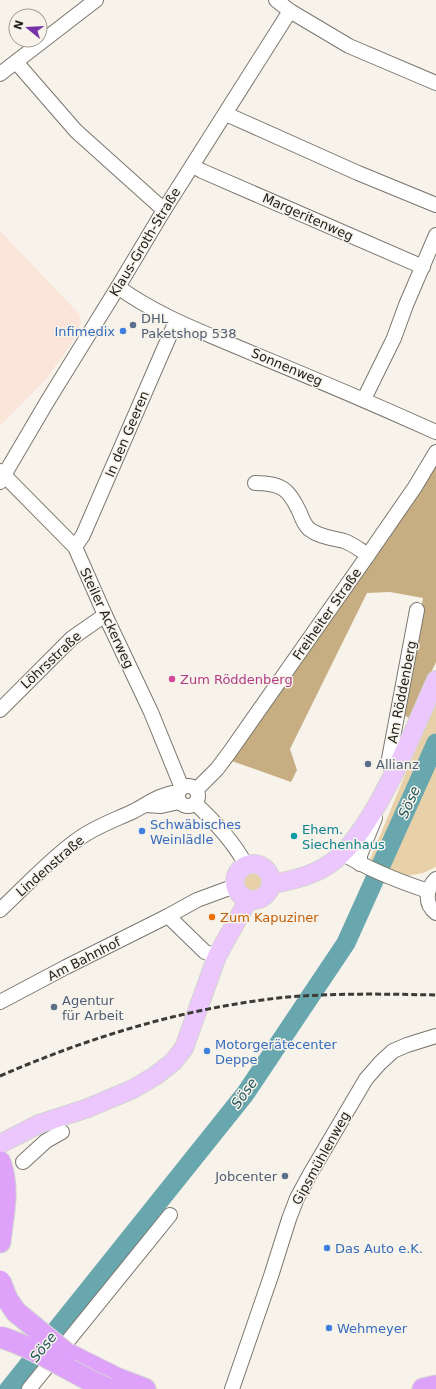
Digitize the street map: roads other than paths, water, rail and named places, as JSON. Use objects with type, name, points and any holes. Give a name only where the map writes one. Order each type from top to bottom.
[{"type":"highway","points":[[0,1162],[5,1179],[6,1192],[0,1242]]},
{"type":"highway","points":[[0,1281],[7,1299],[16,1312],[66,1354]]},
{"type":"highway","points":[[0,1324],[18,1331],[116,1378],[145,1389]]},
{"type":"highway","points":[[0,1337],[27,1347],[76,1374],[108,1389]]},
{"type":"highway","points":[[423,1389],[436,1386]]},
{"type":"main road","name":"Am Röddenberg","points":[[324,868],[342,853],[359,834],[380,800],[396,770],[436,680]]},
{"type":"main road","points":[[254,864],[262,866],[268,872],[271,884],[267,893],[263,897],[253,900],[248,899],[240,894],[236,886],[236,874],[246,865],[254,864]]},
{"type":"main road","points":[[271,884],[302,877],[324,868]]},
{"type":"main road","points":[[0,1144],[39,1124],[88,1108],[133,1089],[156,1076],[173,1062],[184,1048],[217,956],[248,899]]},
{"type":"street","points":[[0,74],[96,0]]},
{"type":"street","points":[[276,0],[290,11],[349,46],[436,83]]},
{"type":"street","name":"Klaus-Groth-Straße","points":[[1,476],[164,210],[290,11]]},
{"type":"street","points":[[16,62],[76,131],[164,210]]},
{"type":"street","points":[[226,114],[358,173],[436,205]]},
{"type":"street","name":"Margeritenweg","points":[[193,166],[423,267]]},
{"type":"street","points":[[364,399],[394,338],[406,304],[436,236]]},
{"type":"street","name":"Sonnenweg","points":[[118,287],[176,321],[364,399],[436,432]]},
{"type":"street","name":"In den Geeren","points":[[75,547],[83,535],[176,321]]},
{"type":"street","name":"Freiheiter Straße","points":[[196,797],[229,754],[368,555],[415,487],[436,452]]},
{"type":"street","name":"Steiler Ackerweg","points":[[1,476],[75,547],[105,615],[151,712],[179,794]]},
{"type":"street","points":[[255,483],[270,483],[289,493],[293,498],[304,523],[310,529],[322,536],[344,542],[368,555]]},
{"type":"street","name":"Am Röddenberg","points":[[396,770],[388,764],[417,610]]},
{"type":"street","name":"Löhrsstraße","points":[[0,710],[72,638],[105,615]]},
{"type":"street","points":[[196,797],[193,805],[187,807],[181,804],[179,794],[189,786],[239,852],[246,865]]},
{"type":"street","name":"Lindenstraße","points":[[0,910],[60,853],[77,840],[96,828],[145,805],[159,796],[165,794],[179,794]]},
{"type":"street","points":[[362,865],[360,855],[375,818],[380,800]]},
{"type":"street","points":[[342,853],[362,865],[428,891]]},
{"type":"street","points":[[324,868],[362,865]]},
{"type":"street","points":[[436,879],[428,891],[429,904],[436,914]]},
{"type":"street","name":"Am Bahnhof","points":[[0,1002],[168,916],[196,900],[236,886]]},
{"type":"street","points":[[168,916],[205,952],[217,956]]},
{"type":"street","name":"Gipsmühlenweg","points":[[232,1389],[289,1219],[297,1198],[310,1174],[363,1085],[380,1063],[393,1051],[407,1044],[436,1036]]},
{"type":"street","points":[[39,1124],[46,1141]]},
{"type":"street","points":[[24,1162],[46,1141],[62,1132]]},
{"type":"street","points":[[29,1389],[170,1215]]},
{"type":"waterway","name":"Söse","points":[[9,1389],[245,1094],[346,943],[436,743]]},
{"type":"railway","points":[[0,1076],[70,1048],[105,1036],[141,1025],[214,1008],[288,997],[362,994],[436,995]]},
{"type":"place","name":"DHL Paketshop 538","points":[[133,325]]},
{"type":"place","name":"Infimedix","points":[[123,331]]},
{"type":"place","name":"Zum Röddenberg","points":[[172,679]]},
{"type":"place","name":"Allianz","points":[[368,764]]},
{"type":"place","name":"Schwäbisches Weinlädle","points":[[142,831]]},
{"type":"place","name":"Ehem. Siechenhaus","points":[[294,836]]},
{"type":"place","name":"Zum Kapuziner","points":[[212,917]]},
{"type":"place","name":"Agentur für Arbeit","points":[[54,1007]]},
{"type":"place","name":"Motorgerätecenter Deppe","points":[[207,1051]]},
{"type":"place","name":"Jobcenter","points":[[285,1176]]},
{"type":"place","name":"Das Auto e.K.","points":[[327,1248]]},
{"type":"place","name":"Wehmeyer","points":[[329,1328]]}]
